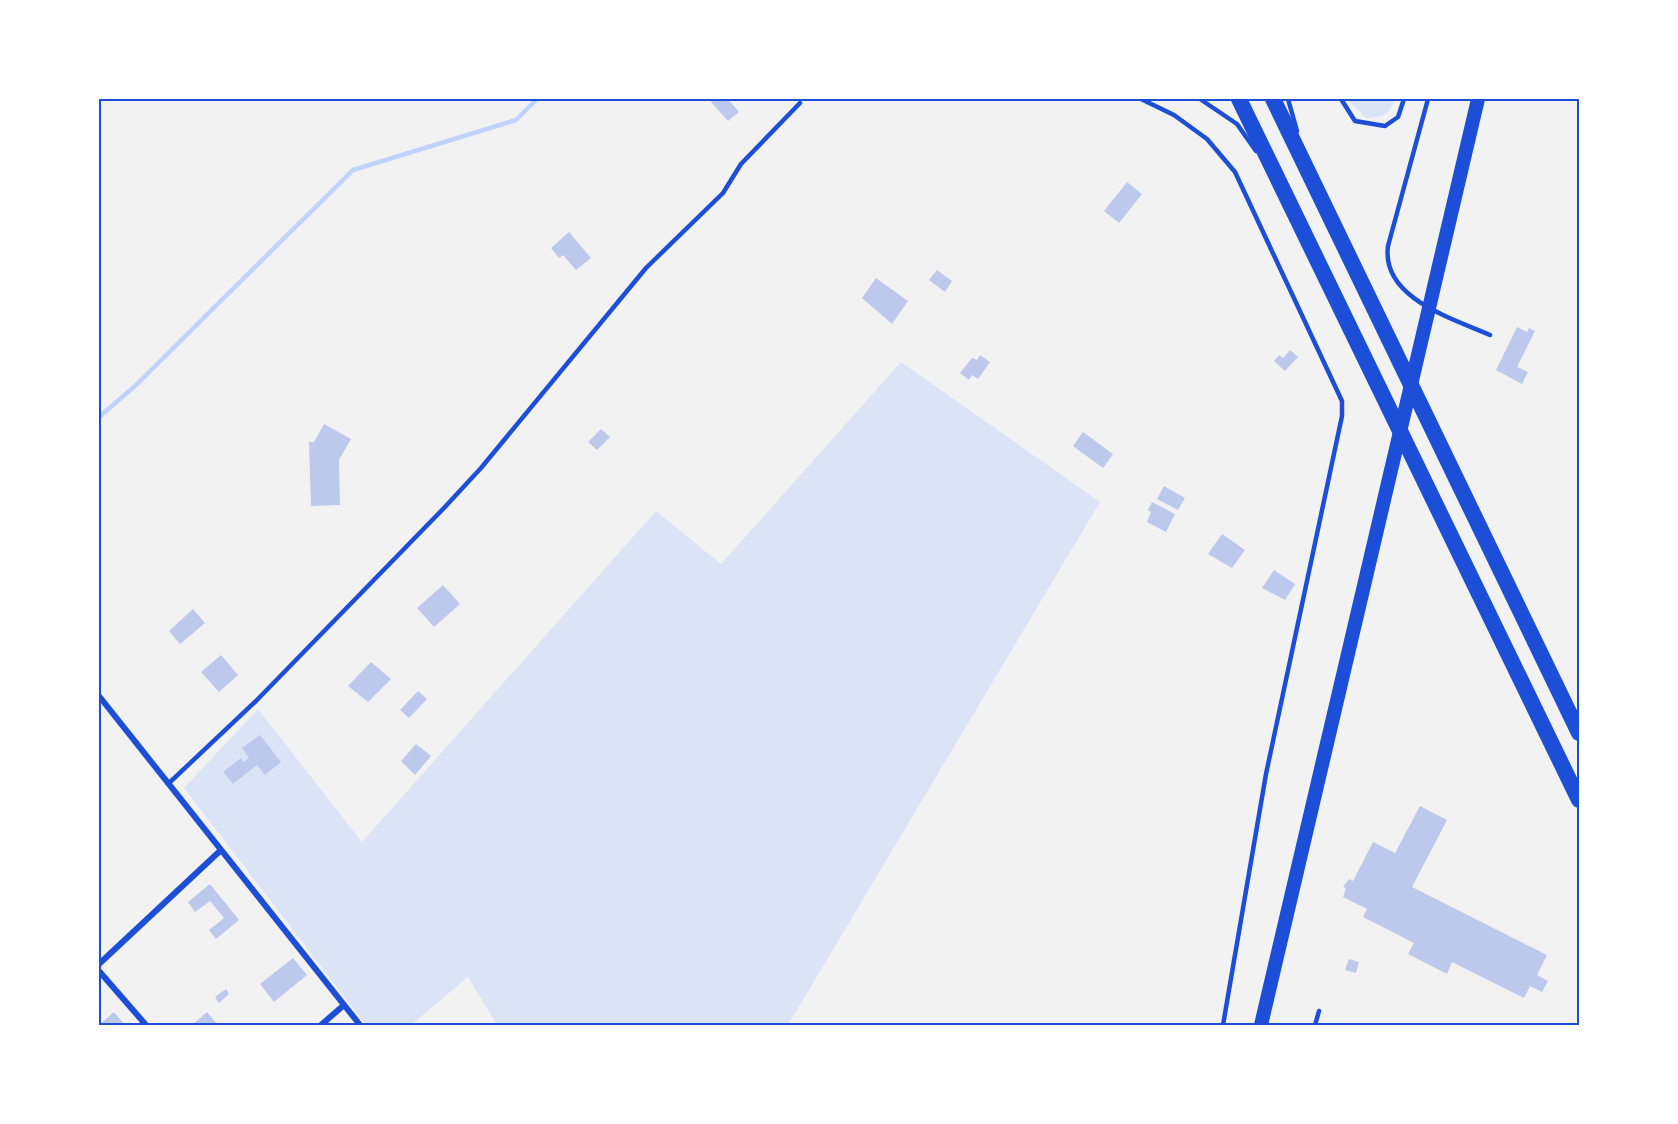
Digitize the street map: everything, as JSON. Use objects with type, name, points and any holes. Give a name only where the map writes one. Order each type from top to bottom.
[{"type":"highway","points":[[1239,99],[1579,800]]},
{"type":"highway","points":[[1273,99],[1579,734]]},
{"type":"main road","points":[[1261,1025],[1478,99]]},
{"type":"street","points":[[99,696],[360,1025]]},
{"type":"street","points":[[99,964],[221,850]]},
{"type":"street","points":[[99,971],[146,1025]]},
{"type":"street","points":[[321,1025],[345,1005]]},
{"type":"lane","points":[[1141,99],[1174,115],[1207,140],[1235,172],[1342,401],[1342,416],[1266,774],[1223,1025]]},
{"type":"lane","points":[[1200,99],[1237,124],[1285,192]]},
{"type":"lane","points":[[1288,99],[1306,168]]},
{"type":"lane","points":[[1341,99],[1355,121],[1385,126],[1398,117],[1404,100]]},
{"type":"lane","points":[[1428,99],[1388,246],[1389,266],[1399,284],[1420,301],[1490,335]]},
{"type":"lane","points":[[168,784],[256,701],[444,508],[481,468],[646,268],[723,193],[741,164],[800,103]]},
{"type":"lane","points":[[1315,1025],[1319,1011]]},
{"type":"shaded area","points":[[1347,99],[1395,99],[1391,109],[1385,114],[1366,118]]},
{"type":"shaded area","points":[[901,362],[1100,502],[788,1025],[497,1025],[468,977],[411,1025],[366,1025],[184,788],[258,709],[362,842],[656,511],[721,564]]},
{"type":"building","points":[[714,99],[728,99],[739,112],[728,121],[711,102]]},
{"type":"building","points":[[1127,182],[1142,194],[1119,223],[1104,211]]},
{"type":"building","points":[[569,232],[591,258],[576,270],[563,255],[559,258],[551,248]]},
{"type":"building","points":[[937,270],[952,281],[945,292],[929,280]]},
{"type":"building","points":[[876,278],[908,301],[892,324],[862,298]]},
{"type":"building","points":[[1517,327],[1527,332],[1529,328],[1535,331],[1517,367],[1528,372],[1522,384],[1496,370]]},
{"type":"building","points":[[1290,350],[1298,357],[1285,371],[1274,361],[1279,355],[1283,358]]},
{"type":"building","points":[[980,355],[990,362],[978,379],[972,375],[969,380],[960,373],[972,358],[977,360]]},
{"type":"building","points":[[324,424],[351,439],[339,460],[340,505],[311,506],[309,442],[314,442]]},
{"type":"building","points":[[601,429],[610,437],[597,450],[588,442]]},
{"type":"building","points":[[1083,432],[1113,454],[1103,468],[1073,446]]},
{"type":"building","points":[[1164,486],[1185,498],[1178,510],[1157,499]]},
{"type":"building","points":[[1152,502],[1175,514],[1166,532],[1147,522],[1151,512],[1148,510]]},
{"type":"building","points":[[1222,534],[1245,550],[1232,568],[1208,554]]},
{"type":"building","points":[[1274,570],[1295,584],[1285,600],[1262,588]]},
{"type":"building","points":[[443,585],[460,604],[434,627],[417,608]]},
{"type":"building","points":[[193,609],[205,623],[180,644],[169,631]]},
{"type":"building","points":[[221,655],[238,675],[219,692],[201,672]]},
{"type":"building","points":[[371,662],[391,679],[368,702],[348,686]]},
{"type":"building","points":[[418,691],[427,699],[409,718],[400,710]]},
{"type":"building","points":[[260,735],[281,762],[265,775],[257,765],[233,784],[223,772],[241,758],[244,762],[249,758],[242,748]]},
{"type":"building","points":[[416,744],[431,756],[415,775],[401,761]]},
{"type":"building","points":[[1420,806],[1447,820],[1412,887],[1547,955],[1537,975],[1548,981],[1542,992],[1530,986],[1524,998],[1452,962],[1447,974],[1408,954],[1414,943],[1363,917],[1367,909],[1343,897],[1346,888],[1343,887],[1349,879],[1353,881],[1373,842],[1395,853]]},
{"type":"building","points":[[210,884],[239,920],[216,939],[209,930],[224,918],[210,901],[195,912],[188,902]]},
{"type":"building","points":[[293,958],[307,975],[274,1002],[260,984]]},
{"type":"building","points":[[1349,959],[1359,962],[1356,973],[1345,970]]},
{"type":"building","points":[[226,989],[229,994],[219,1003],[215,997]]},
{"type":"building","points":[[114,1012],[125,1025],[99,1025]]},
{"type":"building","points":[[207,1012],[218,1025],[192,1025]]},
{"type":"waterway","points":[[99,417],[135,386],[353,170],[516,120],[537,99]]}]
